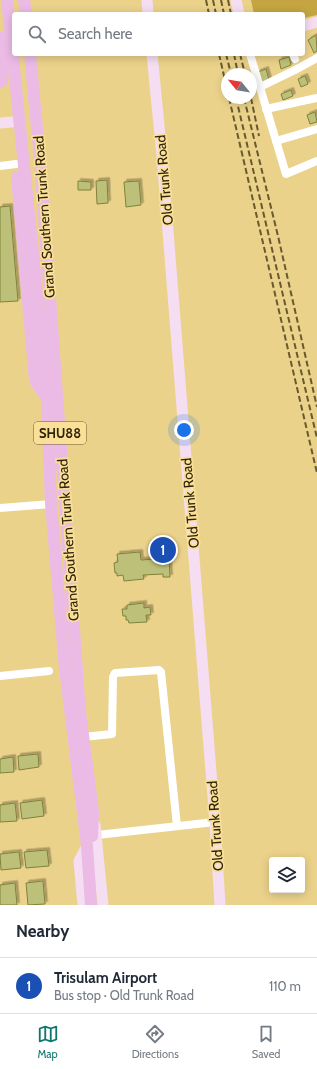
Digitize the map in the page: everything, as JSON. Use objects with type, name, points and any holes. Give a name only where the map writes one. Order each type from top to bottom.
[{"type":"main road","points":[[24,0],[26,12]]},
{"type":"main road","points":[[2,6],[6,122],[16,164],[35,381],[47,399]]},
{"type":"main road","name":"SHU88","points":[[2,6],[47,399]]},
{"type":"main road","points":[[0,37],[4,74],[2,81],[0,82]]},
{"type":"main road","name":"Grand Southern Trunk Road","points":[[30,56],[40,160],[80,712],[93,811]]},
{"type":"main road","name":"Grand Southern Trunk Road","points":[[47,399],[51,504],[65,669],[87,846]]},
{"type":"main road","name":"SHU88","points":[[91,905],[91,831],[93,811]]},
{"type":"main road","name":"SHU88","points":[[87,846],[98,905]]},
{"type":"street","points":[[147,0],[148,12]]},
{"type":"street","points":[[236,0],[239,12]]},
{"type":"street","points":[[305,25],[317,22]]},
{"type":"street","name":"Old Trunk Road","points":[[152,56],[162,156],[215,822],[220,905]]},
{"type":"street","points":[[251,56],[286,174],[317,161]]},
{"type":"street","points":[[260,87],[317,58]]},
{"type":"street","points":[[266,109],[317,98]]},
{"type":"street","points":[[276,141],[317,129]]},
{"type":"street","points":[[0,166],[16,164]]},
{"type":"street","points":[[0,508],[51,504]]},
{"type":"street","points":[[83,738],[112,734],[113,677],[115,673],[160,670],[177,826]]},
{"type":"street","points":[[0,676],[48,671]]},
{"type":"street","points":[[93,811],[97,834],[103,905]]},
{"type":"street","points":[[97,834],[215,822]]},
{"type":"street","points":[[83,905],[79,861],[87,846]]},
{"type":"shaded area","points":[[251,0],[317,0],[317,15],[305,18],[305,12],[254,12]]},
{"type":"building","points":[[316,35],[317,51],[314,53],[308,40]]},
{"type":"building","points":[[289,57],[291,65],[281,69],[279,60]]},
{"type":"building","points":[[266,69],[269,80],[260,83],[258,72]]},
{"type":"building","points":[[305,76],[308,84],[301,87],[298,79]]},
{"type":"building","points":[[291,90],[293,96],[283,100],[281,94]]},
{"type":"building","points":[[315,112],[317,122],[310,124],[307,115]]},
{"type":"building","points":[[107,180],[108,203],[97,204],[96,181]]},
{"type":"building","points":[[78,181],[91,182],[91,190],[78,190]]},
{"type":"building","points":[[139,181],[141,205],[126,207],[124,182]]},
{"type":"building","points":[[10,206],[18,301],[0,302],[0,207]]},
{"type":"building","points":[[140,552],[141,560],[169,558],[170,577],[163,577],[163,574],[143,575],[144,579],[124,581],[123,575],[117,576],[117,573],[115,573],[114,563],[118,562],[117,554]]},
{"type":"building","points":[[144,603],[144,608],[150,607],[151,615],[146,615],[147,622],[129,623],[128,620],[126,620],[126,616],[123,616],[122,609],[127,609],[127,605]]},
{"type":"building","points":[[38,754],[39,767],[19,770],[18,756]]},
{"type":"building","points":[[13,757],[14,772],[0,773],[0,759]]},
{"type":"building","points":[[42,800],[44,816],[22,819],[20,803]]},
{"type":"building","points":[[15,803],[17,821],[0,822],[0,805]]},
{"type":"building","points":[[47,850],[49,866],[26,868],[24,852]]},
{"type":"building","points":[[19,852],[21,868],[1,870],[0,854]]},
{"type":"building","points":[[43,881],[45,904],[28,905],[26,883]]},
{"type":"building","points":[[15,883],[17,905],[0,905],[0,885]]},
{"type":"railway","points":[[206,0],[209,12]]},
{"type":"railway","points":[[213,0],[216,12]]},
{"type":"railway","points":[[221,0],[224,12]]},
{"type":"railway","points":[[228,0],[231,12]]},
{"type":"railway","points":[[219,56],[222,68]]},
{"type":"railway","points":[[226,56],[230,68]]},
{"type":"railway","points":[[234,56],[237,68]]},
{"type":"railway","points":[[240,56],[244,68]]},
{"type":"railway","points":[[230,104],[317,473]]},
{"type":"railway","points":[[237,104],[317,438]]},
{"type":"railway","points":[[245,104],[278,236],[317,407]]},
{"type":"railway","points":[[252,104],[259,136]]},
{"type":"place","name":"Trisulam Airport","points":[[163,550]]}]
